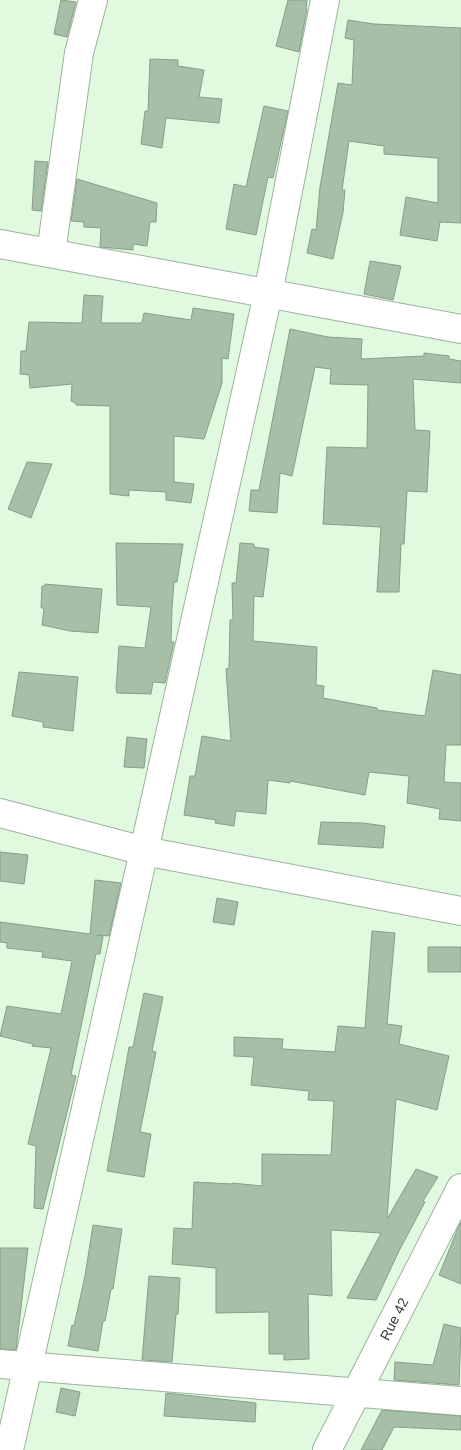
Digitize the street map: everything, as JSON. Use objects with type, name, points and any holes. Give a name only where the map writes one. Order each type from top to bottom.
[{"type":"street","points":[[51,253],[79,53],[93,0]]},
{"type":"street","points":[[9,1450],[268,294],[325,0]]},
{"type":"street","points":[[0,244],[461,329]]},
{"type":"street","points":[[0,813],[144,851],[461,911]]},
{"type":"street","name":"Rue 42","points":[[327,1450],[461,1188]]},
{"type":"street","points":[[0,1364],[355,1394],[461,1401]]},
{"type":"building","points":[[61,0],[76,2],[67,37],[54,34]]},
{"type":"building","points":[[288,0],[307,0],[299,52],[276,46]]},
{"type":"building","points":[[348,20],[374,24],[461,28],[461,223],[440,222],[437,241],[400,235],[406,197],[438,203],[438,158],[384,154],[384,146],[349,141],[342,190],[345,190],[343,212],[333,259],[307,253],[312,229],[316,230],[320,187],[338,83],[352,85],[354,40],[345,38]]},
{"type":"building","points":[[150,59],[178,60],[178,66],[204,70],[199,97],[222,99],[219,123],[166,118],[162,148],[141,144],[145,111],[148,111]]},
{"type":"building","points":[[264,106],[288,111],[273,178],[268,177],[256,235],[226,229],[234,184],[246,187]]},
{"type":"building","points":[[35,161],[48,162],[41,211],[32,210]]},
{"type":"building","points":[[77,179],[157,203],[156,222],[150,222],[147,246],[133,244],[133,250],[100,247],[101,228],[84,227],[84,222],[71,221]]},
{"type":"building","points":[[370,261],[401,266],[393,300],[364,294]]},
{"type":"building","points":[[84,295],[103,296],[101,323],[142,323],[144,313],[191,320],[193,308],[234,314],[228,359],[222,358],[222,383],[204,439],[174,436],[174,482],[194,484],[191,503],[166,500],[166,492],[129,490],[129,496],[110,494],[110,406],[76,405],[76,403],[71,401],[72,384],[30,388],[29,375],[20,374],[21,351],[26,351],[29,322],[82,323]]},
{"type":"building","points":[[290,329],[328,337],[362,339],[361,359],[424,356],[424,353],[449,356],[449,359],[461,361],[461,383],[413,379],[415,430],[430,431],[427,492],[407,491],[404,544],[401,544],[399,592],[377,592],[381,527],[323,524],[327,447],[367,448],[368,385],[330,384],[331,369],[315,367],[292,476],[280,473],[277,513],[249,511],[251,490],[259,490]]},
{"type":"building","points":[[27,462],[52,464],[31,518],[8,509]]},
{"type":"building","points":[[116,543],[183,544],[177,582],[174,582],[171,642],[174,642],[165,683],[153,682],[151,694],[117,693],[116,689],[119,646],[145,648],[151,607],[117,605]]},
{"type":"building","points":[[240,543],[254,544],[254,547],[269,549],[263,597],[254,596],[253,641],[317,647],[316,685],[324,686],[323,698],[377,708],[377,710],[425,716],[433,670],[461,675],[461,745],[446,745],[444,782],[461,783],[461,821],[439,819],[440,809],[407,803],[409,776],[369,772],[365,795],[290,781],[290,783],[268,780],[266,814],[236,811],[234,826],[215,823],[216,820],[184,815],[190,776],[195,776],[202,736],[231,741],[226,669],[229,668],[230,620],[233,620],[232,583],[236,583]]},
{"type":"building","points":[[45,584],[102,589],[98,633],[70,631],[42,625],[44,608],[41,608],[42,586],[45,586]]},
{"type":"building","points":[[19,672],[78,677],[73,731],[43,727],[43,722],[12,716]]},
{"type":"building","points":[[127,737],[147,739],[144,768],[124,767]]},
{"type":"building","points":[[321,822],[363,823],[385,826],[383,848],[318,844]]},
{"type":"building","points":[[0,852],[28,855],[24,884],[0,881]]},
{"type":"building","points":[[95,880],[121,883],[109,936],[97,935],[103,936],[100,954],[96,954],[71,1075],[76,1076],[43,1209],[34,1208],[36,1146],[28,1144],[51,1048],[32,1046],[33,1044],[0,1036],[7,1006],[61,1014],[72,961],[42,957],[43,952],[7,948],[7,943],[0,942],[0,922],[90,934]]},
{"type":"building","points":[[217,898],[238,902],[234,925],[213,922]]},
{"type":"building","points":[[372,931],[395,933],[387,1024],[402,1026],[399,1044],[449,1056],[437,1110],[396,1099],[387,1219],[416,1169],[438,1177],[423,1201],[425,1202],[376,1300],[347,1298],[381,1233],[331,1230],[332,1296],[308,1294],[309,1359],[284,1360],[284,1354],[269,1354],[269,1312],[216,1313],[216,1268],[172,1264],[174,1228],[192,1229],[194,1182],[262,1186],[262,1154],[331,1155],[334,1101],[308,1100],[309,1091],[251,1085],[254,1057],[234,1056],[234,1037],[283,1039],[282,1049],[335,1052],[338,1026],[365,1028]]},
{"type":"building","points":[[428,947],[461,947],[461,972],[428,972]]},
{"type":"building","points":[[144,993],[163,997],[152,1051],[156,1052],[140,1132],[151,1134],[144,1177],[107,1171],[129,1047],[133,1047]]},
{"type":"building","points":[[461,1223],[461,1284],[439,1275]]},
{"type":"building","points":[[93,1225],[122,1229],[113,1289],[111,1289],[105,1321],[103,1321],[98,1351],[68,1346],[85,1276]]},
{"type":"building","points":[[0,1248],[28,1248],[16,1350],[0,1349]]},
{"type":"building","points":[[149,1276],[180,1278],[172,1362],[142,1360]]},
{"type":"building","points":[[444,1324],[461,1328],[459,1385],[394,1380],[395,1362],[433,1365]]},
{"type":"building","points":[[61,1388],[80,1392],[75,1416],[56,1412]]},
{"type":"building","points":[[166,1393],[256,1403],[255,1422],[164,1416]]},
{"type":"building","points":[[382,1410],[461,1416],[461,1430],[394,1427],[382,1450],[361,1450]]}]
